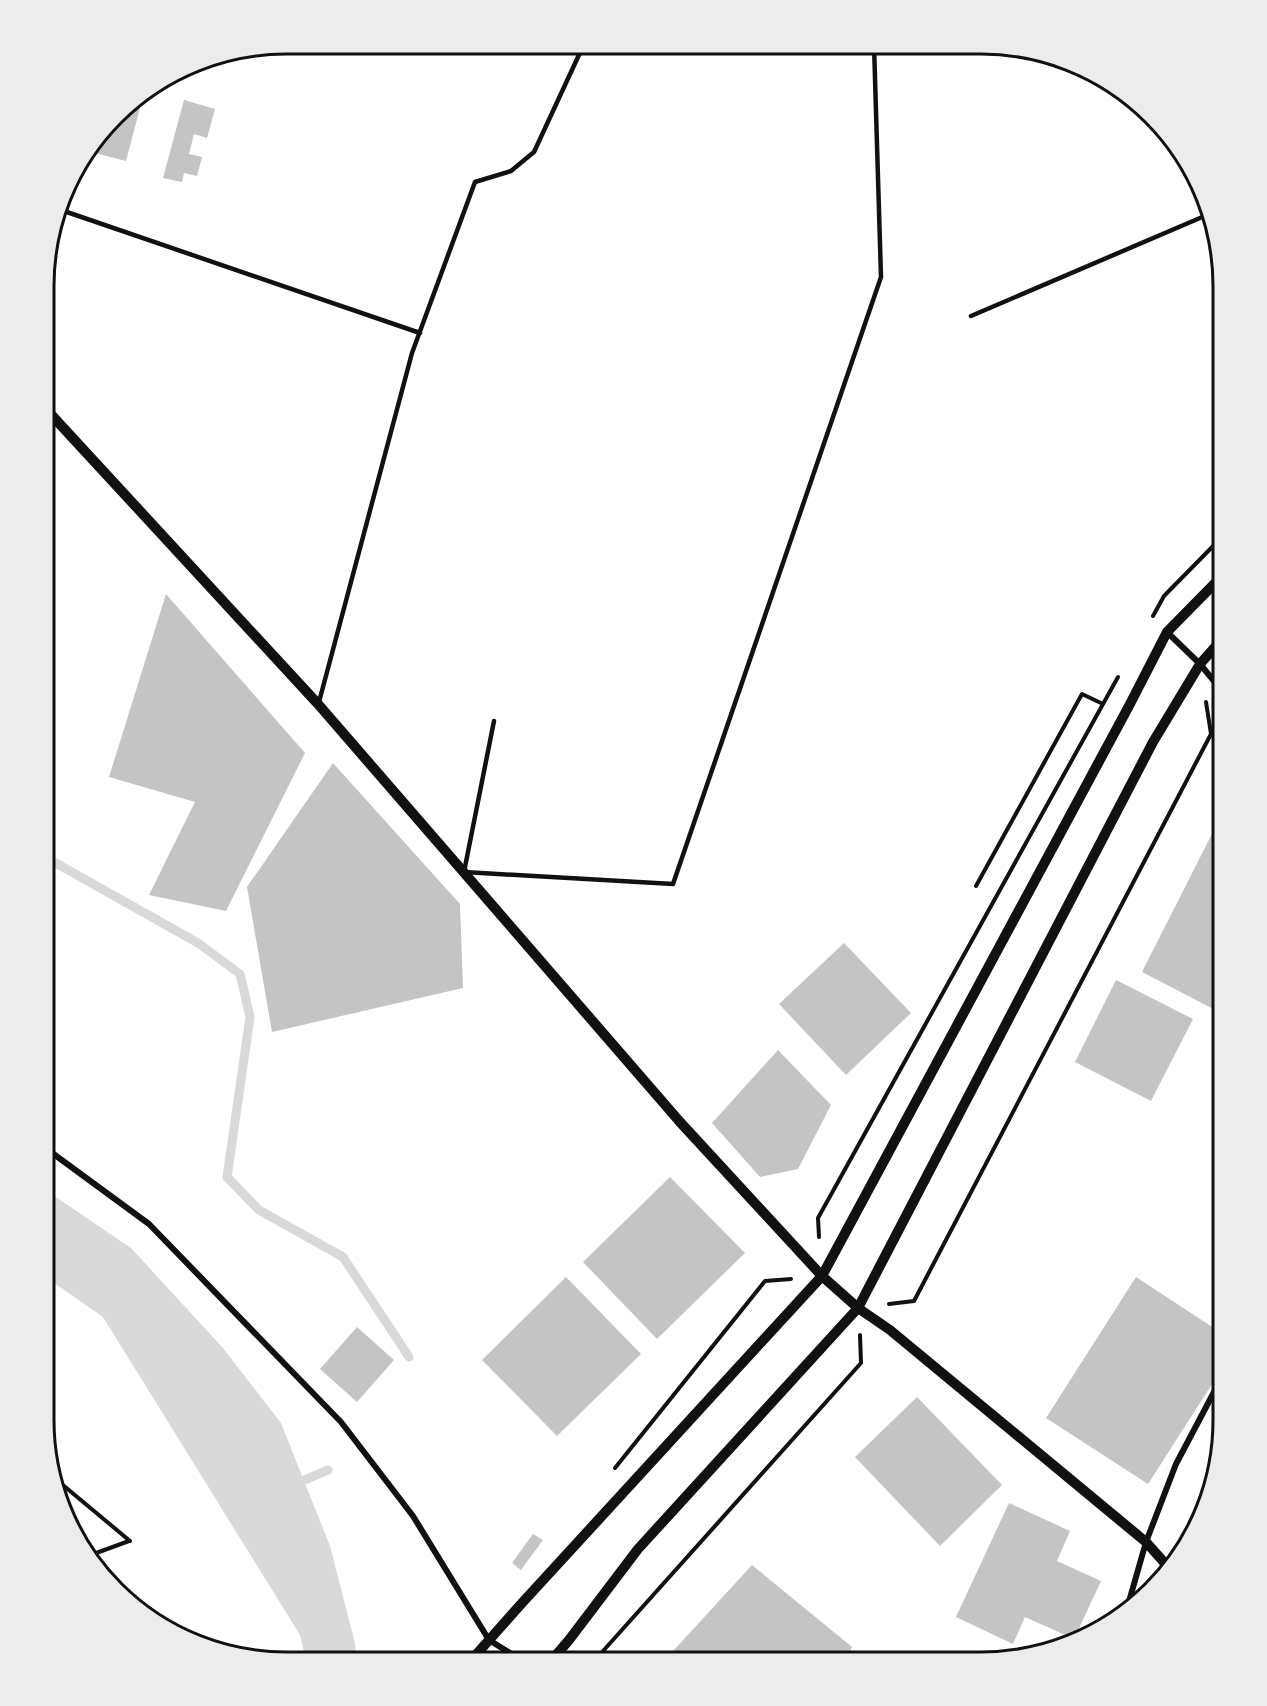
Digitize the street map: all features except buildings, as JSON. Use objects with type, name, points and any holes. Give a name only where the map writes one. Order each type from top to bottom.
[{"type":"street","points":[[54,418],[318,704],[680,1122],[822,1276],[858,1308],[890,1330],[1146,1542],[1164,1562]]},
{"type":"street","points":[[477,1652],[822,1276],[1167,632],[1213,584]]},
{"type":"street","points":[[1167,632],[1213,680]]},
{"type":"street","points":[[559,1652],[638,1549],[858,1308],[1152,742],[1200,664],[1213,649]]},
{"type":"street","points":[[54,1154],[149,1224],[341,1422],[413,1516],[489,1640],[508,1652]]},
{"type":"street","points":[[1130,1597],[1146,1542],[1176,1464],[1213,1394]]},
{"type":"lane","points":[[318,704],[412,353],[475,182],[512,171],[534,152],[579,54]]},
{"type":"lane","points":[[494,721],[464,872],[673,884],[881,277],[874,54]]},
{"type":"lane","points":[[66,212],[420,333]]},
{"type":"lane","points":[[971,316],[1203,217]]},
{"type":"path","points":[[1147,626],[1164,596],[1213,546]]},
{"type":"path","points":[[610,1475],[765,1281],[822,1276],[818,1218],[1119,676]]},
{"type":"path","points":[[976,886],[1082,694],[1103,704]]},
{"type":"path","points":[[63,1486],[130,1541],[96,1553]]},
{"type":"shaded area","points":[[54,1196],[131,1248],[223,1348],[281,1423],[330,1546],[356,1652],[304,1652],[300,1635],[103,1317],[54,1283]]},
{"type":"waterway","points":[[54,862],[198,943],[240,974],[250,1017],[227,1177],[259,1210],[343,1257],[409,1357]]},
{"type":"waterway","points":[[295,1484],[328,1470]]}]
